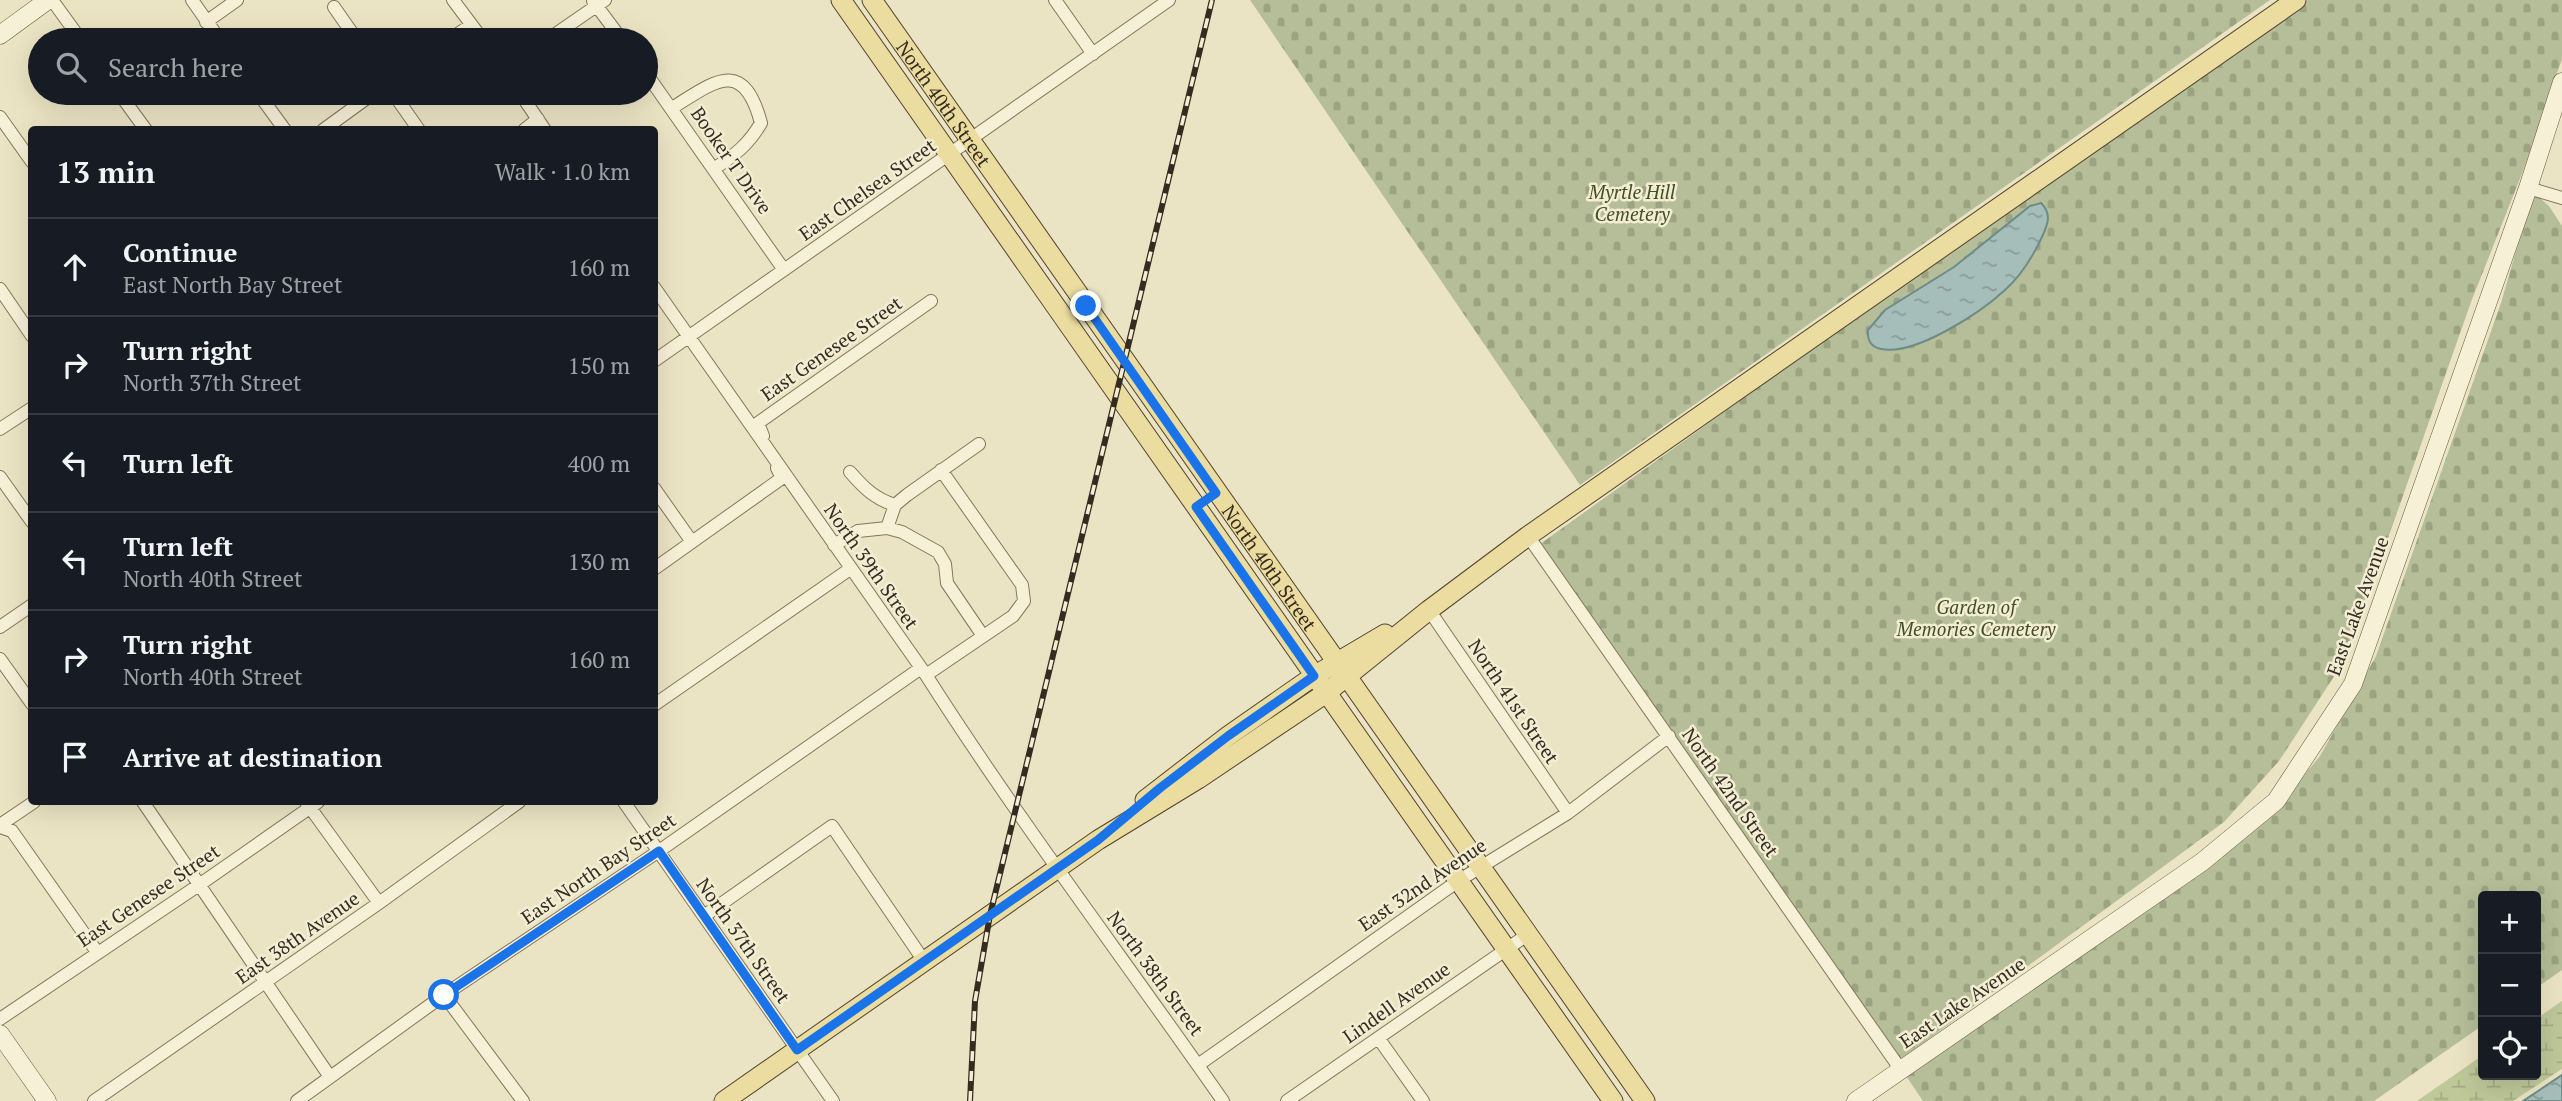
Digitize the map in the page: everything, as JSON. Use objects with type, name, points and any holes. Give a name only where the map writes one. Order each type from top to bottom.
[{"type":"main road","name":"North 40th Street","points":[[841,0],[1614,1101]]},
{"type":"main road","points":[[724,1101],[1098,840],[1198,779],[1326,693],[1341,671],[1528,536],[2296,0]]},
{"type":"main road","name":"North 40th Street","points":[[872,1],[1644,1101]]},
{"type":"main road","points":[[1098,840],[1228,736],[1314,676],[1341,671]]},
{"type":"street","points":[[0,35],[50,0],[72,28]]},
{"type":"street","points":[[192,0],[211,28]]},
{"type":"street","points":[[206,22],[237,0]]},
{"type":"street","points":[[453,0],[473,28]]},
{"type":"street","points":[[1055,0],[1093,54]]},
{"type":"street","name":"East Chelsea Street","points":[[658,358],[1169,0]]},
{"type":"street","points":[[853,17],[872,1]]},
{"type":"street","points":[[563,28],[599,2],[615,28]]},
{"type":"street","points":[[334,7],[348,28]]},
{"type":"street","points":[[467,28],[471,25]]},
{"type":"street","points":[[672,108],[718,80],[732,80],[747,88],[756,104],[761,123],[751,140],[738,153],[715,168]]},
{"type":"street","name":"East Lake Avenue","points":[[1856,1101],[2202,862],[2276,801],[2353,684],[2528,188],[2562,82]]},
{"type":"street","name":"Booker T Drive","points":[[658,89],[784,270]]},
{"type":"street","points":[[128,105],[143,126]]},
{"type":"street","points":[[267,105],[282,126]]},
{"type":"street","points":[[329,126],[357,105]]},
{"type":"street","points":[[401,105],[416,126]]},
{"type":"street","points":[[528,105],[541,124]]},
{"type":"street","points":[[0,117],[28,156]]},
{"type":"street","points":[[2528,188],[2562,198]]},
{"type":"street","points":[[0,289],[28,329]]},
{"type":"street","name":"North 39th Street","points":[[658,293],[924,672],[1057,868]]},
{"type":"street","name":"East Genesee Street","points":[[658,566],[782,478],[758,423],[931,301]]},
{"type":"street","points":[[1065,321],[1086,306]]},
{"type":"street","points":[[0,429],[28,411]]},
{"type":"street","points":[[887,528],[895,505],[979,444]]},
{"type":"street","name":"East North Bay Street","points":[[297,1101],[444,995],[1020,609],[1024,601],[1022,584],[941,470]]},
{"type":"street","points":[[850,472],[873,496],[895,505]]},
{"type":"street","points":[[0,477],[28,516]]},
{"type":"street","points":[[1196,507],[1216,493]]},
{"type":"street","points":[[658,494],[692,542]]},
{"type":"street","points":[[834,545],[858,531],[887,528],[902,532],[938,552],[945,564],[947,583],[983,636]]},
{"type":"street","name":"North 42nd Street","points":[[1528,536],[1901,1070]]},
{"type":"street","points":[[658,702],[850,569]]},
{"type":"street","points":[[0,627],[28,608]]},
{"type":"street","name":"North 41st Street","points":[[1429,610],[1568,813]]},
{"type":"street","points":[[0,659],[28,698]]},
{"type":"street","name":"East 32nd Avenue","points":[[1198,1065],[1458,881],[1568,813],[1668,736]]},
{"type":"street","points":[[0,826],[30,805]]},
{"type":"street","points":[[145,805],[330,1077]]},
{"type":"street","name":"East Genesee Street","points":[[0,1019],[199,885],[308,805]]},
{"type":"street","points":[[312,805],[379,903]]},
{"type":"street","name":"East 38th Avenue","points":[[94,1101],[515,805]]},
{"type":"street","name":"North 37th Street","points":[[626,805],[833,1101]]},
{"type":"street","points":[[0,826],[12,831],[97,952]]},
{"type":"street","points":[[704,916],[832,826],[924,961]]},
{"type":"street","name":"North 38th Street","points":[[1057,868],[1223,1101]]},
{"type":"street","name":"Lindell Avenue","points":[[1287,1101],[1527,935]]},
{"type":"street","points":[[444,995],[523,1101]]},
{"type":"street","points":[[0,1034],[46,1101]]},
{"type":"street","points":[[1378,1038],[1423,1101]]},
{"type":"street","points":[[1599,1081],[1620,1066]]},
{"type":"green space","name":"Myrtle Hill Cemetery","points":[[1250,0],[2270,0],[1580,485]]},
{"type":"green space","name":"Garden of Memories Cemetery","points":[[2308,0],[2562,0],[2562,59],[2523,171],[2471,302],[2346,658],[2279,761],[2224,822],[1896,1063],[1536,547],[1935,261]]},
{"type":"green space","points":[[2533,192],[2549,206],[2562,226],[2562,970],[2541,985],[2541,891],[2478,891],[2478,1028],[2374,1101],[1923,1101],[1906,1076],[2205,870],[2268,818],[2320,756],[2376,656],[2501,303]]},
{"type":"green space","points":[[2562,1001],[2562,1069],[2513,1101],[2417,1101],[2478,1058],[2478,1080],[2541,1080],[2541,1016]]},
{"type":"water","points":[[2041,203],[2047,211],[2048,219],[2042,237],[2021,272],[1994,299],[1964,321],[1911,346],[1881,349],[1872,345],[1868,330],[1885,310],[1954,267],[2030,206]]},
{"type":"water","points":[[2562,1075],[2562,1101],[2523,1101]]},
{"type":"railway","points":[[970,1101],[975,1001],[990,915],[1212,0]]},
{"type":"route","points":[[444,995],[659,851],[797,1050],[1098,840],[1228,736],[1314,676],[1196,507],[1216,493],[1086,306]]}]
